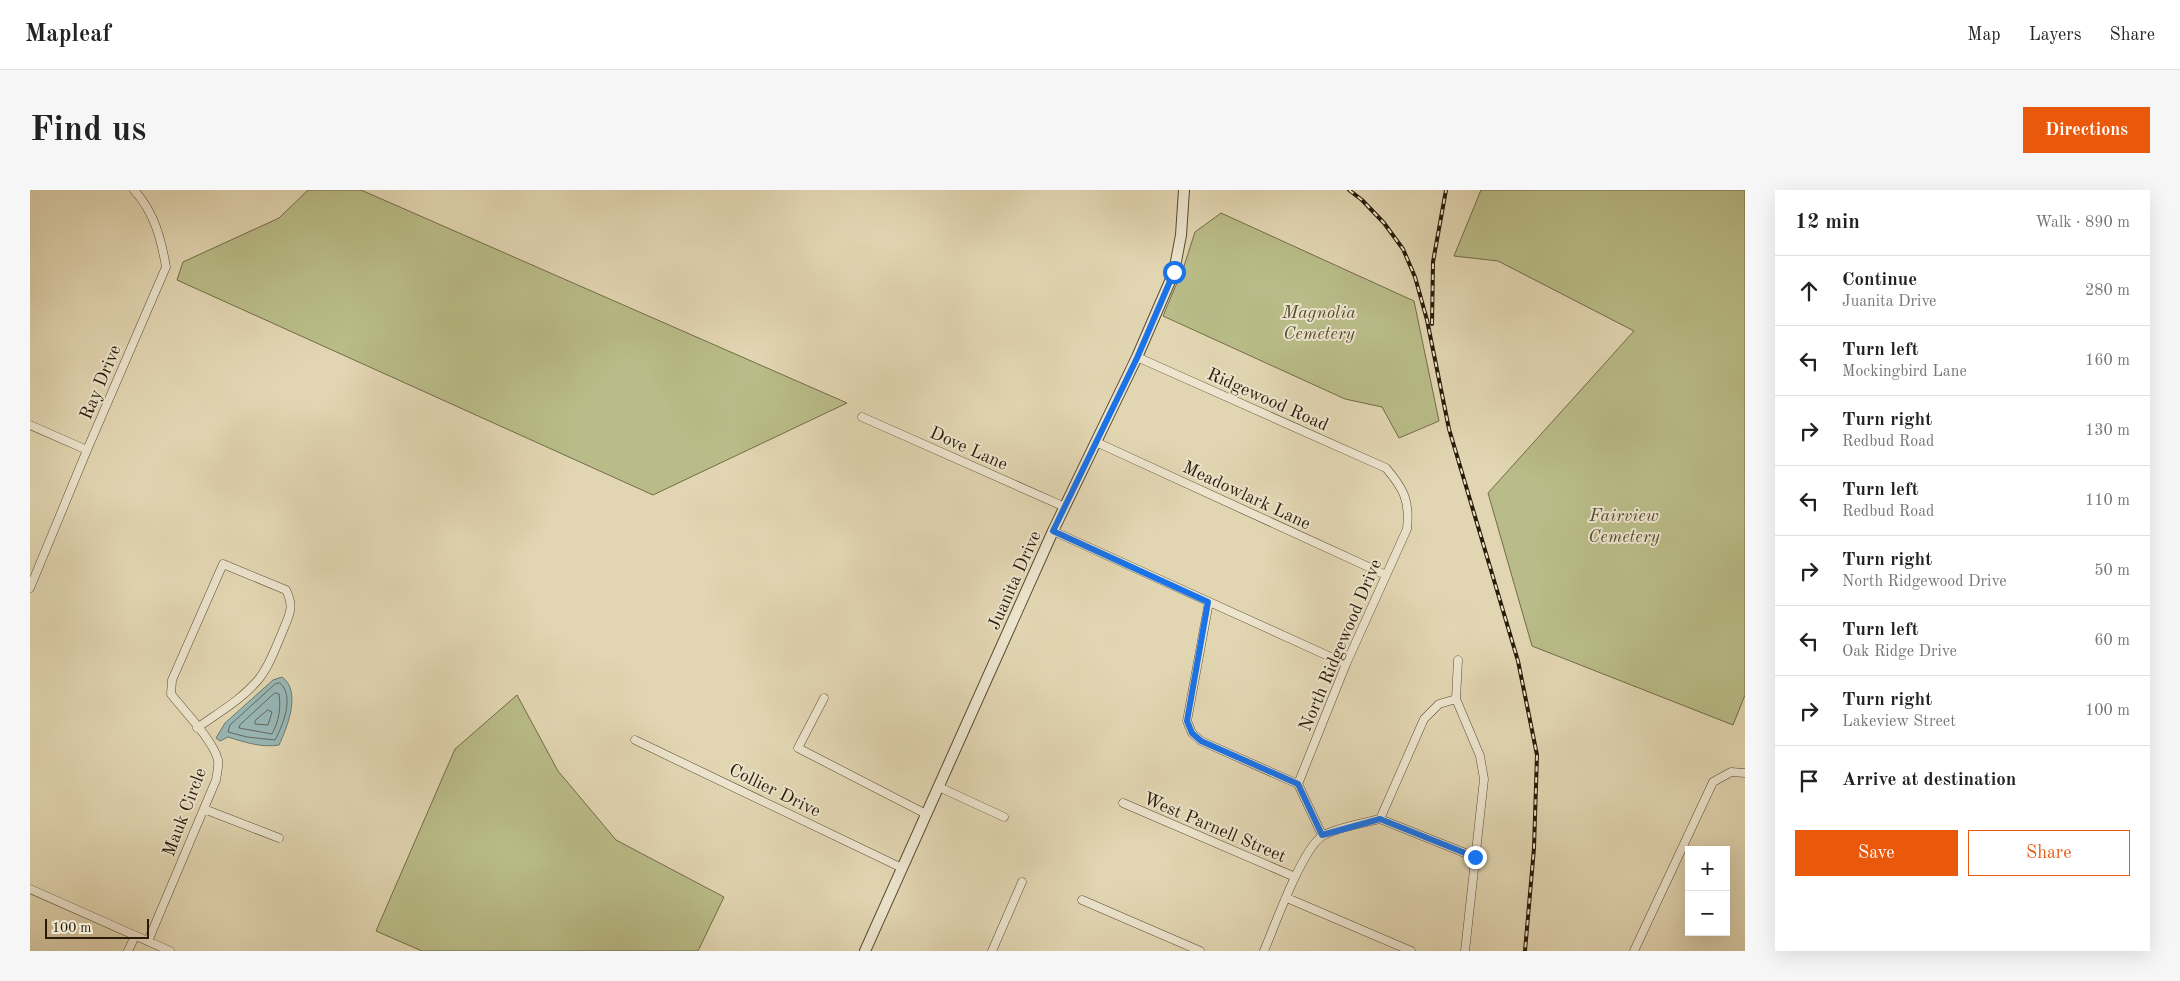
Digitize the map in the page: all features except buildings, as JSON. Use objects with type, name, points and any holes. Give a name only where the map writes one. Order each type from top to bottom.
[{"type":"street","name":"Ray Drive","points":[[30,588],[86,450],[166,267],[160,236],[145,203],[134,190]]},
{"type":"street","name":"Juanita Drive","points":[[865,951],[1053,531],[1137,358],[1176,263],[1181,235],[1184,190]]},
{"type":"street","name":"Ridgewood Road","points":[[1137,358],[1386,468]]},
{"type":"street","name":"Dove Lane","points":[[862,417],[1065,507]]},
{"type":"street","points":[[30,425],[86,450]]},
{"type":"street","name":"Meadowlark Lane","points":[[1096,442],[1386,575]]},
{"type":"street","name":"North Ridgewood Drive","points":[[1298,784],[1346,664],[1407,528],[1409,510],[1400,485],[1386,468]]},
{"type":"street","points":[[1053,531],[1346,664]]},
{"type":"street","name":"Mauk Circle","points":[[148,941],[216,780],[218,763],[214,749],[197,728],[171,694],[172,680],[223,564],[286,590],[291,599],[292,609],[271,659],[259,679],[244,694],[197,728]]},
{"type":"street","points":[[1208,602],[1187,721],[1192,733],[1201,741],[1298,784],[1322,835]]},
{"type":"street","points":[[1458,660],[1456,699],[1480,756],[1484,779],[1465,951]]},
{"type":"street","points":[[824,698],[798,748],[926,814]]},
{"type":"street","points":[[1380,819],[1424,719],[1439,704],[1456,699]]},
{"type":"street","name":"Collier Drive","points":[[635,740],[902,868]]},
{"type":"street","points":[[1634,951],[1713,782],[1731,772],[1745,773]]},
{"type":"street","points":[[939,787],[1004,817]]},
{"type":"street","name":"West Parnell Street","points":[[1123,803],[1295,877]]},
{"type":"street","points":[[204,809],[279,838]]},
{"type":"street","points":[[1264,951],[1295,877],[1313,844],[1322,835],[1380,819],[1475,857]]},
{"type":"street","points":[[992,951],[1022,882]]},
{"type":"street","points":[[30,889],[170,951]]},
{"type":"street","points":[[1287,898],[1412,951]]},
{"type":"street","points":[[1082,900],[1200,951]]},
{"type":"street","points":[[128,951],[135,936]]},
{"type":"green space","points":[[308,190],[361,190],[847,403],[653,495],[177,280],[183,262],[279,218]]},
{"type":"green space","name":"Fairview Cemetery","points":[[1481,190],[1745,190],[1745,695],[1733,725],[1532,646],[1488,493],[1634,331],[1498,261],[1454,256]]},
{"type":"green space","name":"Magnolia Cemetery","points":[[1221,213],[1414,301],[1439,421],[1399,438],[1382,407],[1345,399],[1163,316],[1184,266],[1195,232]]},
{"type":"green space","points":[[517,695],[558,771],[616,840],[724,897],[698,951],[422,951],[376,931],[455,749]]},
{"type":"water","points":[[282,677],[288,683],[292,700],[289,720],[279,745],[247,743],[228,737],[220,741],[216,738],[225,723],[273,680]]},
{"type":"railway","points":[[1349,190],[1362,200],[1384,223],[1403,249],[1415,277],[1427,320],[1449,429],[1518,661],[1537,755],[1534,848],[1525,951]]},
{"type":"railway","points":[[1432,324],[1433,262],[1446,190]]},
{"type":"route","points":[[1174,272],[1137,358],[1053,531],[1208,602],[1187,721],[1192,733],[1201,741],[1298,784],[1322,835],[1380,819],[1475,857]]}]
